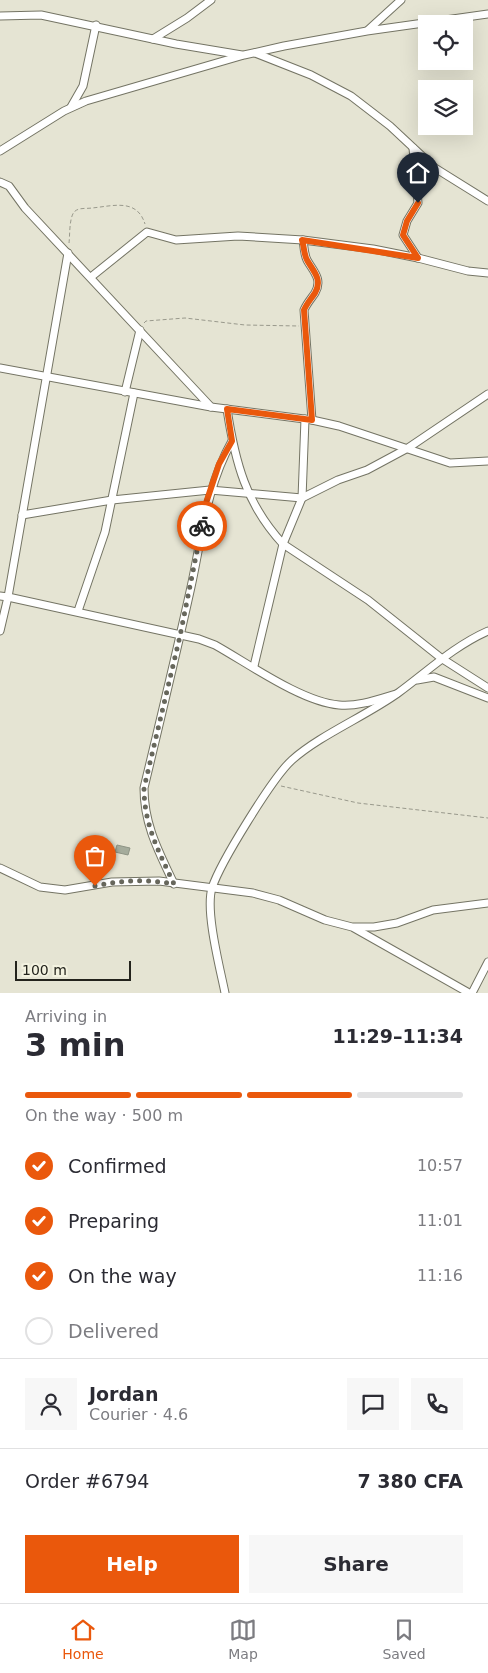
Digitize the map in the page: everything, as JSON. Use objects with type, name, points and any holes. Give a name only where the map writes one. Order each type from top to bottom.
[{"type":"street","points":[[153,39],[212,0]]},
{"type":"street","points":[[367,31],[401,0]]},
{"type":"street","points":[[0,151],[70,108],[86,101],[244,55],[367,31],[488,14]]},
{"type":"street","points":[[0,16],[41,15],[96,25],[153,39],[244,55]]},
{"type":"street","points":[[70,108],[83,86],[96,25]]},
{"type":"street","points":[[255,53],[311,75],[351,96],[390,126],[435,168],[488,201]]},
{"type":"street","points":[[412,148],[418,203],[407,221],[403,235],[418,258]]},
{"type":"street","points":[[0,182],[8,186],[211,406]]},
{"type":"street","points":[[91,277],[148,232],[176,240],[238,236],[302,240],[418,258],[468,271],[488,273]]},
{"type":"street","points":[[254,666],[283,544],[302,498],[308,419],[304,310],[307,301],[315,293],[318,282],[315,270],[306,259],[302,240]]},
{"type":"street","points":[[0,630],[4,596],[22,515],[68,253]]},
{"type":"street","points":[[125,392],[140,330]]},
{"type":"street","points":[[0,368],[134,394],[227,409],[308,419],[339,426],[450,463],[488,461]]},
{"type":"street","points":[[78,611],[105,532],[134,394]]},
{"type":"street","points":[[22,515],[112,500],[210,490],[302,498],[338,480],[367,470],[408,448],[488,394]]},
{"type":"street","points":[[227,409],[232,441],[247,494],[272,533],[283,544],[368,600],[441,658],[488,688]]},
{"type":"street","points":[[174,884],[149,833],[144,803],[144,788],[180,636],[210,490],[219,464],[232,441]]},
{"type":"street","points":[[4,596],[199,639],[215,645],[313,700],[340,706],[371,702],[396,694]]},
{"type":"street","points":[[225,993],[212,919],[212,889],[234,847],[273,784],[292,760],[396,694],[441,658],[488,631]]},
{"type":"street","points":[[412,682],[420,678],[434,677],[488,698]]},
{"type":"street","points":[[0,868],[40,887],[65,890],[112,882],[159,881],[253,893],[279,900],[325,920],[352,927],[374,928],[397,923],[434,910],[488,903]]},
{"type":"street","points":[[352,927],[470,993],[488,962]]},
{"type":"path","points":[[68,253],[72,219],[74,212],[80,208],[128,205],[135,209],[144,220],[148,232]]},
{"type":"path","points":[[140,330],[146,321],[185,318],[245,325],[304,327]]},
{"type":"path","points":[[273,784],[358,803],[488,818]]},
{"type":"building","points":[[117,845],[130,848],[128,855],[115,852]]},
{"type":"way so far","points":[[95,886],[112,882],[134,881],[159,881],[174,884],[149,833],[144,803],[144,788],[194,575],[202,526]]},
{"type":"route","points":[[202,526],[206,503],[219,464],[232,441],[227,409],[312,420],[304,310],[307,301],[315,293],[318,282],[315,270],[306,259],[302,240],[373,249],[418,258],[403,235],[407,221],[418,203]]}]
